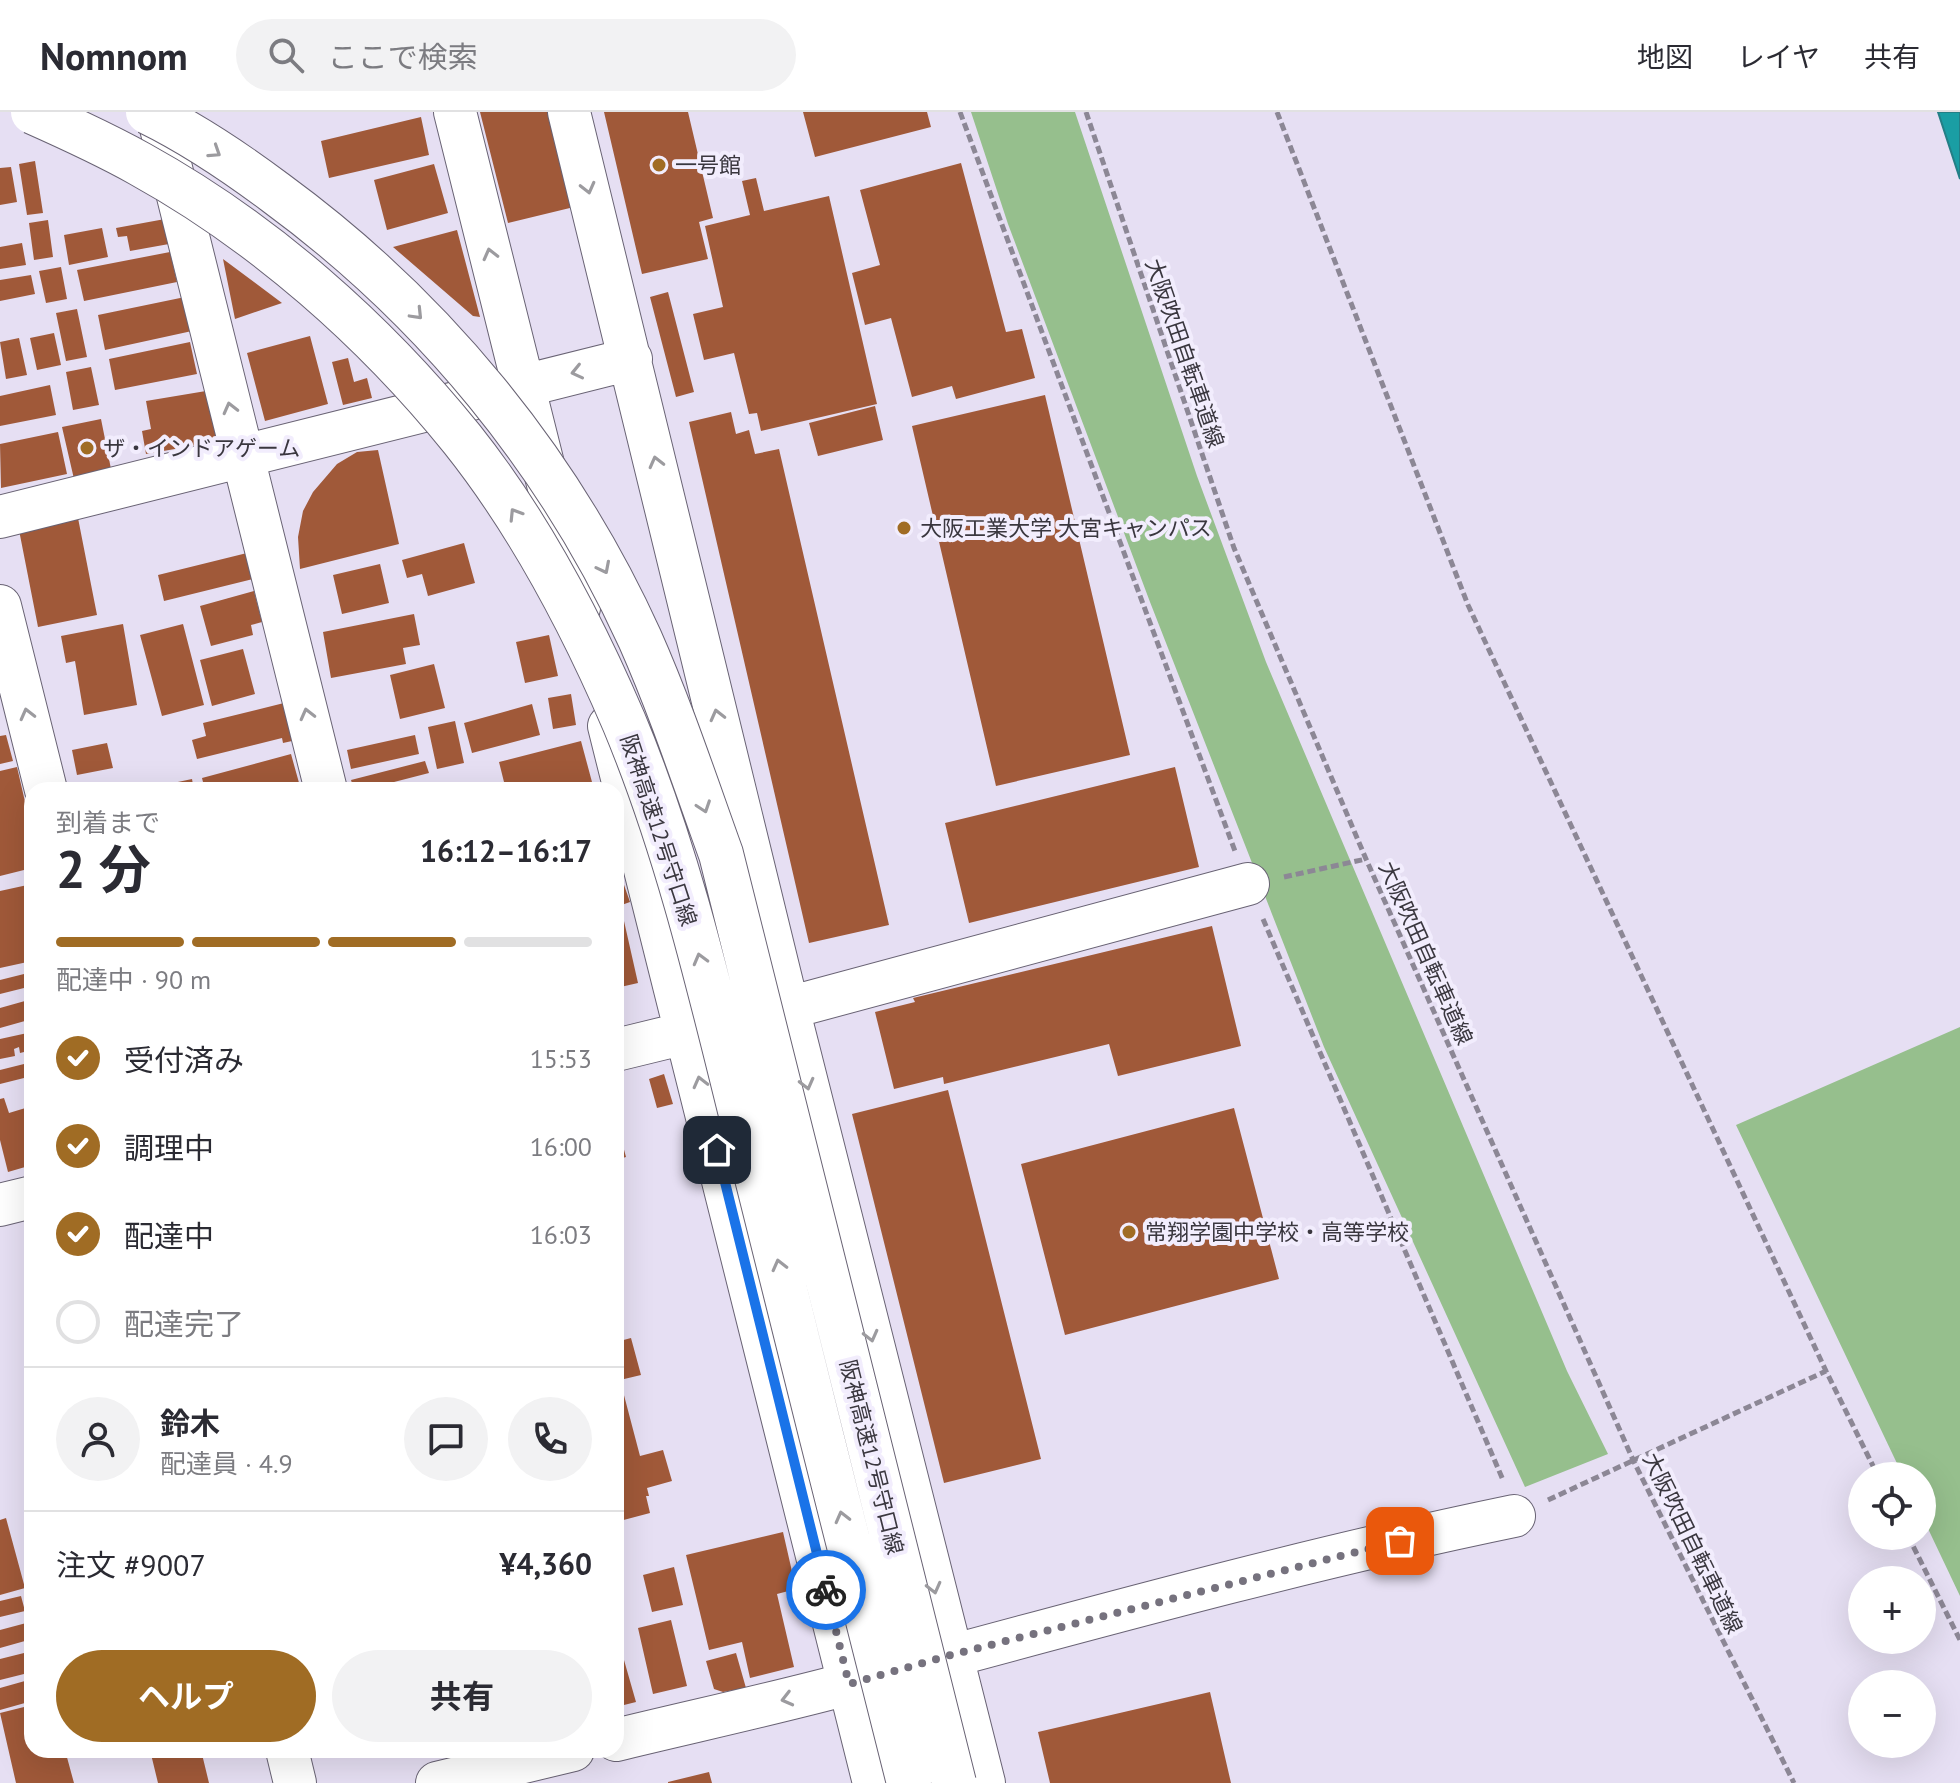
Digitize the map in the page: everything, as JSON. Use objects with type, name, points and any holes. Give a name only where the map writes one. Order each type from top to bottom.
[{"type":"highway","name":"阪神高速12号守口線","points":[[33,112],[140,164],[186,192],[262,244],[316,289],[407,375],[465,442],[511,508],[560,591],[625,726],[674,865],[909,1783]]},
{"type":"highway","name":"阪神高速12号守口線","points":[[148,112],[220,154],[302,212],[402,298],[504,412],[554,483],[597,554],[639,637],[671,714],[721,854],[954,1783]]},
{"type":"street","points":[[157,112],[324,782]]},
{"type":"street","points":[[455,112],[623,782]]},
{"type":"street","points":[[569,112],[788,1008],[984,1783]]},
{"type":"street","points":[[0,517],[631,359]]},
{"type":"street","points":[[0,606],[44,782]]},
{"type":"street","points":[[624,784],[874,1783]]},
{"type":"street","points":[[624,1048],[788,1008],[1248,884]]},
{"type":"street","points":[[0,1205],[24,1199]]},
{"type":"street","points":[[624,1738],[849,1684],[951,1655],[1430,1533],[1510,1501]]},
{"type":"street","points":[[289,1758],[295,1783]]},
{"type":"street","points":[[437,1783],[538,1758]]},
{"type":"street","points":[[571,1758],[576,1783]]},
{"type":"path","points":[[960,112],[1248,884],[1510,1501],[1634,1462],[1826,1371]]},
{"type":"path","name":"大阪吹田自転車道線","points":[[1086,112],[1234,548],[1366,859],[1634,1462],[1794,1783]]},
{"type":"path","points":[[1277,112],[1468,605],[1871,1462]]},
{"type":"path","points":[[1248,884],[1366,859]]},
{"type":"path","points":[[1915,1550],[1960,1640]]},
{"type":"green space","points":[[971,112],[1075,112],[1197,476],[1266,662],[1567,1371],[1608,1454],[1525,1487],[1324,1047],[1150,602],[1008,224]]},
{"type":"green space","points":[[1960,1027],[1960,1596],[1936,1545],[1936,1462],[1896,1462],[1736,1125]]},
{"type":"water","points":[[1938,112],[1960,112],[1960,179]]},
{"type":"building","points":[[480,112],[551,112],[574,207],[508,223]]},
{"type":"building","name":"一号館","points":[[604,112],[688,112],[713,218],[699,222],[708,259],[642,274]]},
{"type":"building","points":[[803,112],[927,112],[931,127],[815,157]]},
{"type":"building","points":[[421,117],[429,155],[329,178],[321,141]]},
{"type":"building","points":[[35,161],[43,213],[27,215],[19,164]]},
{"type":"building","points":[[961,163],[1006,332],[1022,329],[1035,378],[956,399],[952,386],[912,397],[891,318],[865,325],[852,273],[880,265],[860,190]]},
{"type":"building","points":[[434,164],[448,213],[387,230],[374,180]]},
{"type":"building","points":[[11,167],[17,202],[0,205],[0,168]]},
{"type":"building","points":[[756,178],[764,211],[829,196],[877,404],[761,431],[757,413],[749,414],[734,353],[704,360],[693,314],[723,307],[705,226],[750,215],[742,181]]},
{"type":"building","points":[[165,219],[169,244],[130,251],[127,236],[118,237],[116,228]]},
{"type":"building","points":[[48,220],[53,257],[34,260],[29,223]]},
{"type":"building","points":[[102,228],[108,257],[69,265],[64,235]]},
{"type":"building","points":[[457,230],[480,317],[473,316],[393,247]]},
{"type":"building","points":[[22,243],[26,265],[0,269],[0,247]]},
{"type":"building","points":[[170,252],[177,282],[84,301],[77,270]]},
{"type":"building","points":[[223,259],[282,303],[235,319]]},
{"type":"building","points":[[61,267],[67,299],[46,303],[39,271]]},
{"type":"building","points":[[31,275],[35,294],[0,301],[0,280]]},
{"type":"building","points":[[668,292],[694,392],[676,397],[650,297]]},
{"type":"building","points":[[185,297],[192,331],[105,350],[98,315]]},
{"type":"building","points":[[77,309],[87,357],[66,361],[56,313]]},
{"type":"building","points":[[54,333],[61,365],[37,370],[30,338]]},
{"type":"building","points":[[310,336],[328,404],[265,421],[247,353]]},
{"type":"building","points":[[19,338],[27,375],[6,379],[0,342]]},
{"type":"building","points":[[190,342],[197,374],[115,390],[109,359]]},
{"type":"building","points":[[348,358],[354,382],[367,378],[372,398],[343,405],[332,362]]},
{"type":"building","points":[[91,367],[99,405],[73,410],[66,372]]},
{"type":"building","points":[[50,385],[56,415],[0,426],[0,396]]},
{"type":"building","points":[[212,390],[221,441],[146,454],[142,431],[151,429],[146,401]]},
{"type":"building","points":[[1045,395],[1130,755],[996,786],[912,426]]},
{"type":"building","points":[[875,406],[883,440],[818,456],[809,423]]},
{"type":"building","points":[[731,412],[736,434],[749,430],[755,454],[779,449],[889,925],[809,943],[689,422]]},
{"type":"building","name":"ザ・インドアゲーム","points":[[101,419],[111,469],[74,479],[62,427]]},
{"type":"building","points":[[58,432],[67,474],[1,488],[0,444]]},
{"type":"building","points":[[378,450],[399,544],[300,569],[298,537],[303,511],[313,492],[337,464],[357,452]]},
{"type":"building","points":[[78,518],[97,615],[38,627],[19,530]]},
{"type":"building","points":[[464,543],[475,583],[428,596],[422,574],[407,578],[402,560]]},
{"type":"building","points":[[247,553],[253,579],[164,601],[158,575]]},
{"type":"building","points":[[380,564],[389,603],[342,614],[333,575]]},
{"type":"building","points":[[254,591],[262,622],[251,625],[253,635],[211,646],[200,606]]},
{"type":"building","points":[[414,614],[420,645],[403,648],[406,664],[331,678],[323,632]]},
{"type":"building","points":[[123,624],[137,705],[84,715],[75,661],[66,663],[61,636]]},
{"type":"building","points":[[183,624],[204,705],[162,716],[140,635]]},
{"type":"building","points":[[549,635],[558,676],[525,683],[516,642]]},
{"type":"building","points":[[243,649],[255,694],[212,706],[200,660]]},
{"type":"building","points":[[434,664],[445,708],[400,719],[390,675]]},
{"type":"building","points":[[571,694],[576,725],[553,729],[548,698]]},
{"type":"building","points":[[292,701],[301,739],[283,743],[282,738],[197,759],[192,740],[206,736],[203,723]]},
{"type":"building","points":[[532,704],[540,735],[472,753],[464,723]]},
{"type":"building","points":[[455,721],[464,763],[437,769],[428,727]]},
{"type":"building","points":[[6,735],[13,761],[0,764],[0,736]]},
{"type":"building","points":[[415,735],[419,754],[351,769],[347,750]]},
{"type":"building","points":[[581,741],[592,782],[504,782],[499,762]]},
{"type":"building","points":[[107,743],[113,768],[77,775],[72,750]]},
{"type":"building","points":[[291,754],[299,782],[203,782],[202,778]]},
{"type":"building","points":[[425,761],[429,773],[394,782],[351,780]]},
{"type":"building","points":[[17,767],[24,797],[24,870],[0,876],[0,771]]},
{"type":"building","points":[[1175,767],[1199,867],[969,923],[945,823]]},
{"type":"building","points":[[624,885],[630,902],[624,904]]},
{"type":"building","points":[[24,886],[24,963],[0,968],[0,891]]},
{"type":"building","points":[[624,921],[638,983],[624,986]]},
{"type":"building","points":[[1212,926],[1241,1046],[1118,1076],[1109,1044],[944,1084],[943,1077],[894,1089],[875,1012],[915,1002],[913,998]]},
{"type":"building","points":[[24,974],[24,988],[0,994],[0,980]]},
{"type":"building","points":[[24,1001],[24,1021],[0,1028],[0,1008]]},
{"type":"building","points":[[24,1034],[24,1052],[20,1053],[19,1047],[14,1049],[15,1056],[0,1059],[0,1039]]},
{"type":"building","points":[[24,1064],[24,1078],[0,1084],[0,1070]]},
{"type":"building","points":[[664,1074],[673,1104],[657,1108],[649,1079]]},
{"type":"building","points":[[948,1090],[1041,1459],[944,1483],[852,1114]]},
{"type":"building","points":[[4,1098],[9,1113],[24,1108],[24,1167],[8,1172],[0,1140],[0,1099]]},
{"type":"building","points":[[1234,1108],[1279,1279],[1065,1335],[1021,1164]]},
{"type":"building","points":[[631,1338],[641,1375],[624,1379],[624,1340]]},
{"type":"building","points":[[624,1395],[640,1456],[663,1450],[672,1481],[647,1488],[650,1513],[624,1520]]},
{"type":"building","points":[[6,1518],[24,1588],[0,1595],[0,1520]]},
{"type":"building","points":[[783,1532],[796,1589],[777,1594],[794,1667],[750,1678],[742,1642],[709,1650],[686,1555]]},
{"type":"building","points":[[674,1567],[683,1605],[652,1612],[643,1575]]},
{"type":"building","points":[[21,1596],[24,1611],[0,1617],[0,1601]]},
{"type":"building","points":[[671,1620],[687,1686],[653,1694],[638,1628]]},
{"type":"building","points":[[24,1624],[24,1641],[0,1648],[0,1630]]},
{"type":"building","points":[[24,1653],[24,1674],[0,1680],[0,1659]]},
{"type":"building","points":[[736,1653],[746,1688],[723,1692],[714,1689],[706,1661]]},
{"type":"building","points":[[624,1660],[636,1702],[624,1705]]},
{"type":"building","points":[[24,1681],[24,1703],[0,1710],[0,1688]]},
{"type":"building","points":[[1210,1692],[1231,1783],[1050,1783],[1038,1732]]},
{"type":"building","points":[[24,1707],[24,1758],[67,1758],[74,1783],[16,1783],[0,1713]]},
{"type":"building","points":[[152,1758],[203,1758],[209,1783],[158,1783]]},
{"type":"building","points":[[709,1772],[712,1783],[668,1783],[668,1782]]},
{"type":"way so far","points":[[826,1590],[849,1684],[951,1655],[1400,1541]]},
{"type":"place","name":"一号館","points":[[659,165]]},
{"type":"place","name":"ザ・インドアゲーム","points":[[87,448]]},
{"type":"place","name":"大阪工業大学 大宮キャンパス","points":[[904,528]]},
{"type":"place","name":"常翔学園中学校・高等学校","points":[[1129,1232]]},
{"type":"route","points":[[717,1150],[826,1590]]}]
